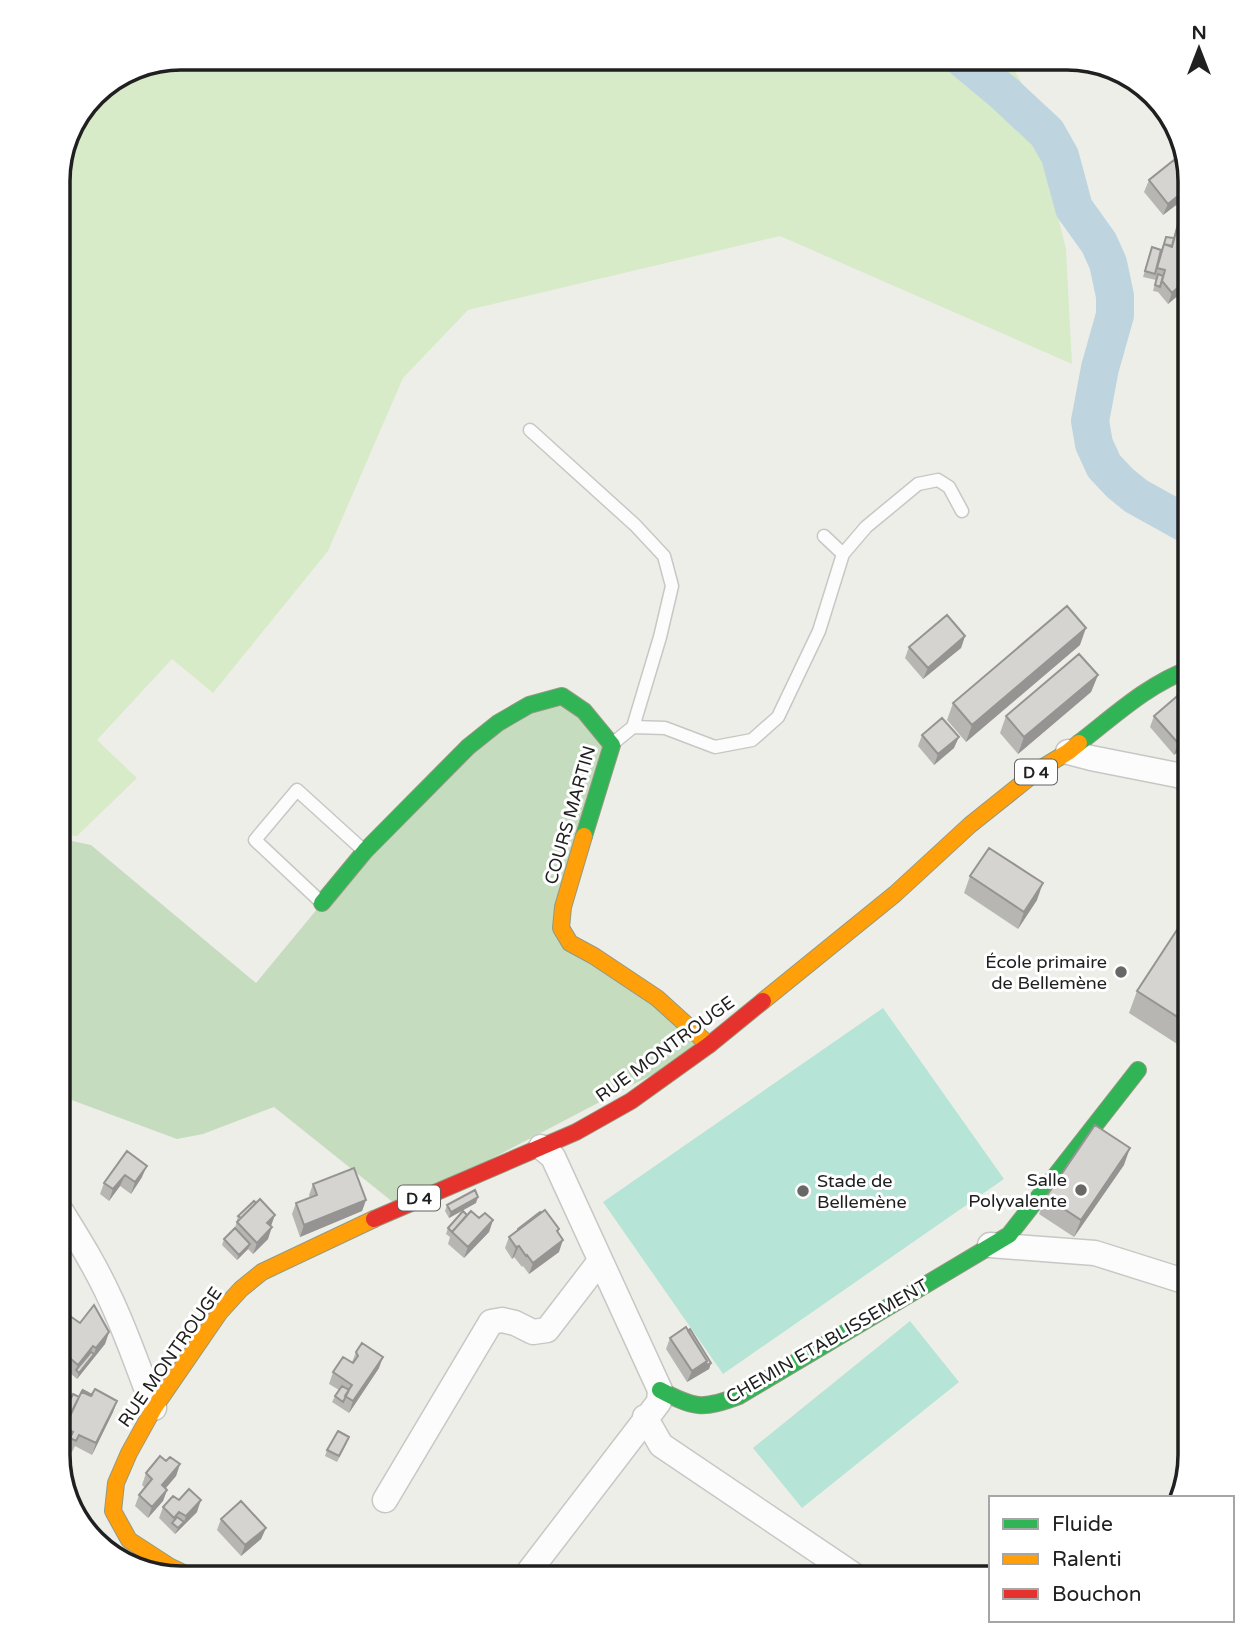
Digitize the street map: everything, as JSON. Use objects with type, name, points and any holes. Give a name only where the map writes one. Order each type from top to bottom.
[{"type":"main road","name":"RUE MONTROUGE","points":[[156,1563],[129,1540],[113,1510],[116,1483],[129,1452],[154,1408],[220,1312],[241,1289],[262,1272],[399,1207],[576,1132],[631,1101],[709,1045],[895,894],[980,817],[1040,769],[1068,752],[1131,702],[1178,674]]},
{"type":"main road","name":"COURS MARTIN","points":[[322,903],[365,852],[468,747],[498,723],[529,705],[562,696],[584,711],[612,745],[563,907],[561,928],[570,943],[657,998],[709,1045]]},
{"type":"main road","name":"CHEMIN ETABLISSEMENT","points":[[660,1390],[693,1407],[716,1406],[740,1396],[1009,1235],[1138,1070]]},
{"type":"street","points":[[1068,752],[1178,775]]},
{"type":"street","points":[[533,1566],[659,1402],[660,1390],[553,1157],[541,1147]]},
{"type":"street","points":[[70,1226],[109,1295],[154,1408]]},
{"type":"street","points":[[990,1245],[1096,1253],[1178,1279]]},
{"type":"street","points":[[384,1500],[491,1322],[502,1320],[515,1323],[533,1332],[547,1330],[600,1261]]},
{"type":"street","points":[[645,1418],[661,1445],[840,1566]]},
{"type":"lane","points":[[530,430],[635,525],[664,556],[673,586],[633,727],[612,745]]},
{"type":"lane","points":[[633,727],[665,728],[715,747],[752,740],[778,717],[819,631],[843,554],[866,527],[918,484],[938,480],[948,487],[961,511]]},
{"type":"lane","points":[[824,536],[843,554]]},
{"type":"lane","points":[[322,903],[255,840],[297,790],[365,852]]},
{"type":"green space","points":[[181,70],[1014,70],[1028,95],[1066,249],[1072,364],[780,236],[468,310],[403,378],[328,551],[213,693],[172,659],[97,740],[137,778],[77,836],[70,836],[70,174],[81,132],[93,113],[108,97],[145,76]]},
{"type":"green space","points":[[562,696],[612,745],[561,928],[709,1045],[399,1207],[274,1107],[203,1134],[177,1139],[70,1099],[70,841],[91,845],[256,983],[365,851],[468,747]]},
{"type":"green space","name":"Stade de Bellemène","points":[[883,1008],[1004,1179],[723,1374],[603,1202]]},
{"type":"green space","points":[[910,1321],[959,1382],[802,1508],[753,1448]]},
{"type":"building","points":[[1174,160],[1178,196],[1168,204],[1149,180]]},
{"type":"building","points":[[1178,224],[1178,287],[1172,293],[1162,281],[1165,270],[1157,268],[1164,244],[1172,247]]},
{"type":"building","points":[[1166,237],[1174,238],[1172,246],[1164,244]]},
{"type":"building","points":[[1152,247],[1161,250],[1155,274],[1145,271]]},
{"type":"building","points":[[1158,274],[1163,276],[1160,287],[1155,285]]},
{"type":"building","points":[[1067,606],[1086,628],[972,725],[953,703]]},
{"type":"building","points":[[947,615],[965,636],[928,668],[909,647]]},
{"type":"building","points":[[1079,654],[1098,675],[1024,737],[1006,716]]},
{"type":"building","points":[[1178,695],[1178,743],[1154,716]]},
{"type":"building","points":[[942,718],[959,737],[938,754],[922,735]]},
{"type":"building","points":[[989,848],[1043,883],[1024,912],[970,876]]},
{"type":"building","points":[[1178,928],[1178,1017],[1137,991]]},
{"type":"building","name":"Salle Polyvalente","points":[[1095,1125],[1130,1148],[1081,1220],[1046,1197]]},
{"type":"building","points":[[127,1151],[147,1166],[135,1182],[125,1175],[113,1189],[104,1183]]},
{"type":"building","points":[[354,1168],[366,1200],[304,1225],[296,1203],[317,1195],[313,1184]]},
{"type":"building","points":[[475,1190],[478,1197],[451,1212],[447,1205]]},
{"type":"building","points":[[260,1199],[275,1215],[267,1223],[272,1227],[257,1243],[237,1222]]},
{"type":"building","points":[[254,1201],[256,1203],[241,1218],[238,1216]]},
{"type":"building","points":[[545,1210],[559,1229],[557,1231],[563,1240],[533,1263],[509,1237]]},
{"type":"building","points":[[463,1211],[467,1215],[452,1232],[448,1228]]},
{"type":"building","points":[[471,1211],[479,1218],[485,1213],[493,1220],[468,1247],[452,1232]]},
{"type":"building","points":[[541,1213],[518,1230],[518,1229]]},
{"type":"building","points":[[235,1228],[250,1244],[239,1255],[224,1239]]},
{"type":"building","points":[[94,1305],[109,1332],[78,1365],[70,1358],[70,1316],[80,1323]]},
{"type":"building","points":[[686,1327],[707,1361],[692,1371],[670,1338]]},
{"type":"building","points":[[690,1329],[711,1363],[705,1366],[707,1361],[688,1331]]},
{"type":"building","points":[[362,1343],[383,1357],[353,1401],[345,1396],[352,1385],[333,1372],[343,1357],[353,1363]]},
{"type":"building","points":[[91,1352],[94,1354],[79,1373],[76,1370]]},
{"type":"building","points":[[342,1386],[349,1390],[343,1402],[335,1396]]},
{"type":"building","points":[[95,1389],[117,1401],[96,1443],[79,1435],[76,1441],[70,1438],[73,1432],[70,1430],[70,1415],[82,1391],[91,1396]]},
{"type":"building","points":[[73,1394],[79,1397],[70,1416],[70,1400]]},
{"type":"building","points":[[338,1431],[349,1437],[339,1456],[327,1450]]},
{"type":"building","points":[[160,1456],[166,1461],[170,1457],[180,1464],[162,1485],[167,1490],[152,1507],[139,1495],[152,1479],[146,1473]]},
{"type":"building","points":[[189,1489],[201,1500],[186,1516],[179,1512],[174,1518],[163,1507],[173,1496],[179,1500]]},
{"type":"building","points":[[241,1501],[266,1528],[245,1545],[221,1519]]},
{"type":"building","points":[[177,1517],[184,1522],[178,1528],[172,1523]]},
{"type":"waterway","points":[[976,70],[1047,133],[1060,156],[1074,208],[1099,243],[1108,263],[1115,296],[1115,315],[1100,368],[1090,421],[1094,444],[1104,466],[1120,483],[1136,496],[1178,519]]},
{"type":"traffic: fast","points":[[1079,743],[1146,692],[1178,674]]},
{"type":"traffic: fast","points":[[322,903],[365,851],[468,747],[498,723],[529,705],[562,696],[584,711],[612,745],[584,836]]},
{"type":"traffic: fast","points":[[660,1390],[698,1405],[716,1404],[739,1396],[1009,1235],[1138,1070]]},
{"type":"traffic: slow","points":[[763,1001],[895,894],[970,825],[1040,769],[1079,743]]},
{"type":"traffic: slow","points":[[584,836],[563,907],[561,928],[570,943],[657,998],[709,1045]]},
{"type":"traffic: slow","points":[[167,1565],[129,1540],[113,1511],[116,1483],[154,1408],[220,1312],[241,1289],[262,1272],[374,1219]]},
{"type":"traffic: jam","points":[[374,1219],[576,1132],[631,1101],[709,1045],[763,1001]]},
{"type":"place","name":"École primaire de Bellemène","points":[[1121,972]]},
{"type":"place","name":"Salle Polyvalente","points":[[1081,1190]]},
{"type":"place","name":"Stade de Bellemène","points":[[803,1191]]}]
